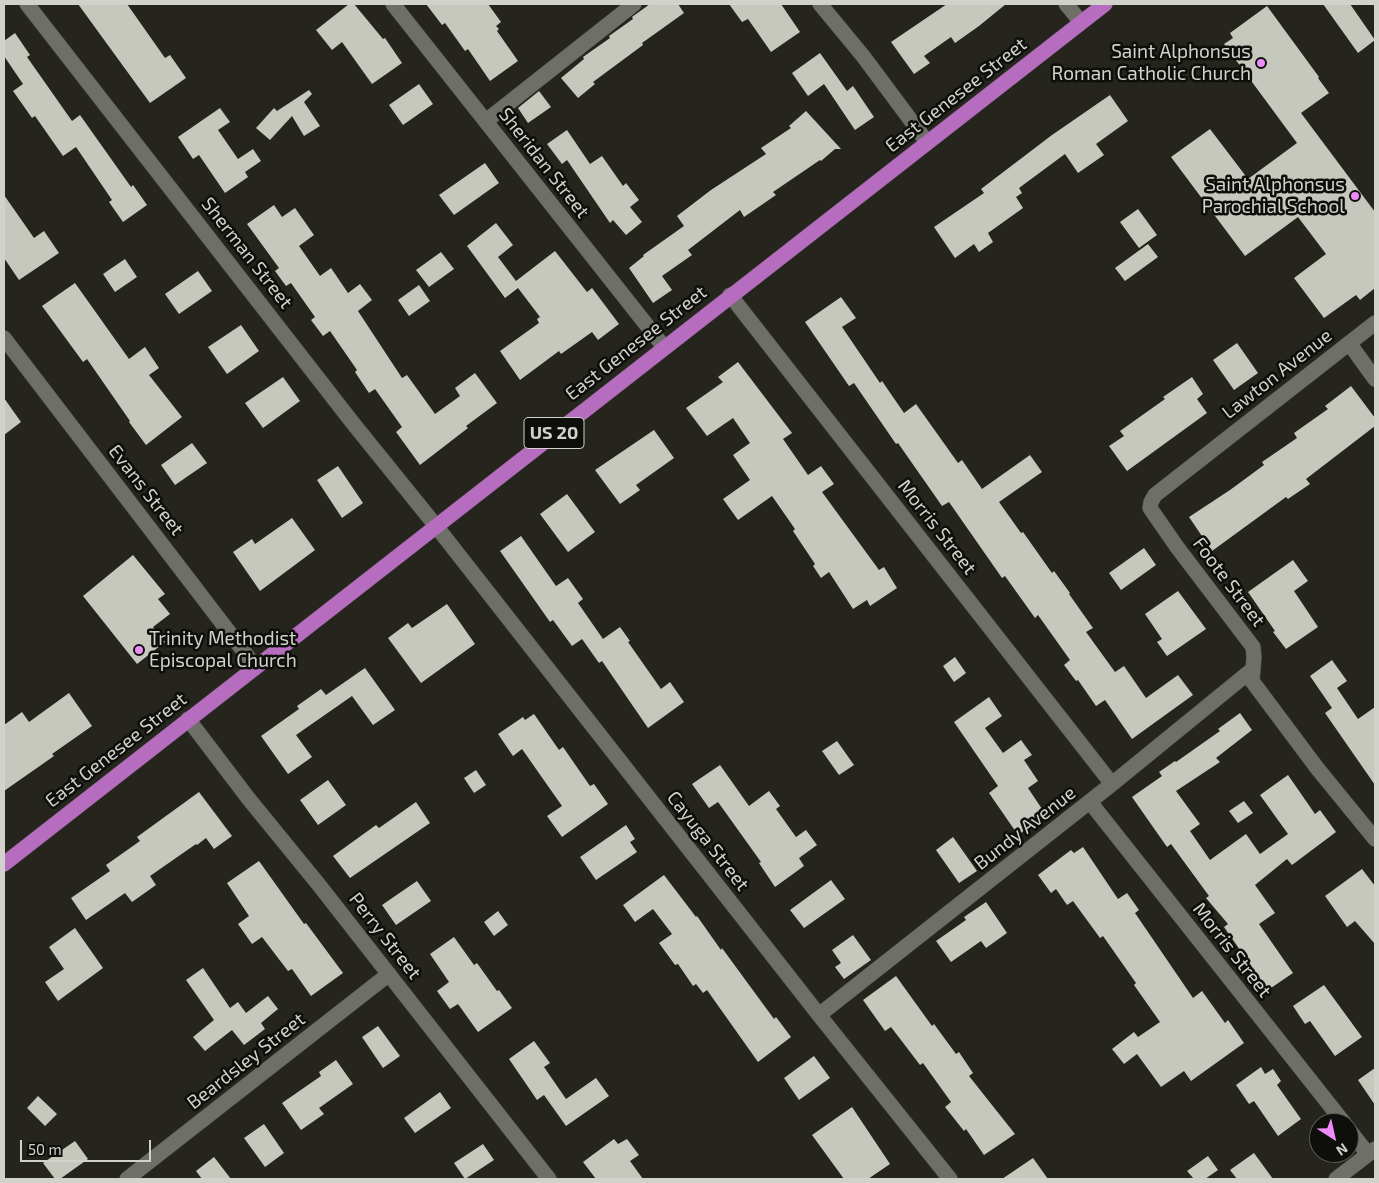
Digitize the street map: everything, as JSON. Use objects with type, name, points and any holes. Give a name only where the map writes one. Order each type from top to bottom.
[{"type":"highway","name":"East Genesee Street","points":[[4,864],[255,666],[1105,4]]},
{"type":"street","name":"Sherman Street","points":[[27,4],[352,422],[436,526]]},
{"type":"street","name":"Sheridan Street","points":[[393,4],[664,347]]},
{"type":"street","points":[[486,121],[634,4]]},
{"type":"street","points":[[820,4],[863,56],[927,142]]},
{"type":"street","points":[[1066,4],[1081,22]]},
{"type":"street","name":"Morris Street","points":[[730,295],[1112,784]]},
{"type":"street","name":"Lawton Avenue","points":[[1203,458],[1375,322]]},
{"type":"street","name":"Evans Street","points":[[4,338],[255,666]]},
{"type":"street","points":[[1349,344],[1375,380]]},
{"type":"street","name":"Foote Street","points":[[1203,458],[1155,495],[1150,508],[1177,547],[1253,647],[1252,681],[1317,768],[1375,839]]},
{"type":"street","name":"Cayuga Street","points":[[436,526],[819,1015],[950,1179]]},
{"type":"street","name":"Bundy Avenue","points":[[819,1015],[1090,802],[1253,669]]},
{"type":"street","name":"Perry Street","points":[[188,719],[248,798],[389,974],[549,1179]]},
{"type":"street","name":"Morris Street","points":[[1090,802],[1336,1113]]},
{"type":"street","name":"Beardsley Street","points":[[127,1179],[389,974]]},
{"type":"street","points":[[1336,1179],[1372,1151],[1359,1139]]},
{"type":"building","points":[[78,4],[127,4],[165,58],[170,55],[186,78],[150,103]]},
{"type":"building","points":[[349,4],[354,4],[383,39],[385,38],[402,63],[372,84],[342,42],[332,50],[316,30]]},
{"type":"building","points":[[426,4],[488,4],[501,22],[496,26],[499,29],[497,31],[518,61],[490,81],[468,49],[465,51],[445,23],[442,25]]},
{"type":"building","points":[[650,4],[678,4],[684,13],[593,82],[595,84],[578,98],[561,78],[584,59],[583,57],[610,38],[609,36]]},
{"type":"building","points":[[729,4],[781,4],[800,32],[771,52],[748,19],[742,22]]},
{"type":"building","points":[[947,4],[1006,4],[955,43],[951,37],[924,56],[930,63],[914,74],[891,42]]},
{"type":"building","points":[[1323,4],[1350,4],[1375,40],[1358,53]]},
{"type":"building","points":[[1267,6],[1329,93],[1301,113],[1375,212],[1375,288],[1360,300],[1356,295],[1324,318],[1294,278],[1326,254],[1298,217],[1245,256],[1171,157],[1210,129],[1248,179],[1297,143],[1224,44],[1233,38],[1230,33]]},
{"type":"building","points":[[15,33],[30,55],[27,57],[72,121],[80,115],[131,187],[133,185],[147,205],[123,222],[109,202],[112,200],[76,147],[63,156],[35,116],[32,118],[13,91],[23,84],[4,56],[4,41]]},
{"type":"building","points":[[820,53],[847,91],[853,86],[874,117],[855,130],[824,84],[808,96],[792,73]]},
{"type":"building","points":[[419,84],[433,104],[403,125],[389,105]]},
{"type":"building","points":[[309,90],[312,94],[304,102],[320,126],[304,136],[292,116],[270,140],[256,128],[274,108],[277,111]]},
{"type":"building","points":[[539,91],[551,107],[528,123],[518,108]]},
{"type":"building","points":[[1110,95],[1128,121],[1096,144],[1104,155],[1078,173],[1065,154],[1019,188],[1022,193],[1016,197],[1023,208],[988,233],[993,242],[979,252],[974,244],[955,258],[934,227],[984,193],[981,189],[1052,135]]},
{"type":"building","points":[[220,108],[230,122],[218,130],[238,159],[253,149],[261,161],[245,172],[248,177],[225,193],[199,155],[193,159],[178,137]]},
{"type":"building","points":[[806,111],[841,149],[835,149],[821,161],[773,192],[776,195],[744,217],[740,210],[688,250],[692,255],[662,276],[672,290],[653,303],[629,268],[643,255],[684,226],[677,216],[711,190],[766,154],[761,148],[791,128],[789,126]]},
{"type":"building","points":[[567,130],[590,164],[602,156],[623,186],[626,183],[639,200],[630,207],[642,222],[626,235],[613,220],[610,223],[567,160],[562,164],[547,144]]},
{"type":"building","points":[[485,163],[499,183],[454,215],[439,195]]},
{"type":"building","points":[[4,195],[34,238],[44,231],[59,253],[19,280],[4,258]]},
{"type":"building","points":[[274,205],[282,217],[295,208],[314,235],[299,246],[320,276],[331,268],[348,293],[360,284],[372,300],[358,311],[402,378],[407,375],[435,414],[460,396],[455,388],[475,373],[497,403],[466,426],[468,428],[420,465],[396,432],[402,427],[375,389],[369,393],[355,372],[357,370],[330,331],[323,336],[311,320],[315,317],[291,283],[286,286],[275,271],[279,268],[247,224]]},
{"type":"building","points":[[1138,209],[1157,235],[1139,248],[1120,222]]},
{"type":"building","points":[[496,223],[513,245],[498,257],[516,281],[555,251],[587,292],[592,288],[619,324],[598,340],[592,332],[561,354],[559,351],[520,380],[500,351],[539,323],[537,319],[540,317],[518,288],[505,298],[467,246]]},
{"type":"building","points":[[1148,244],[1158,257],[1125,281],[1115,268]]},
{"type":"building","points":[[441,252],[454,269],[429,287],[416,270]]},
{"type":"building","points":[[125,259],[137,277],[115,292],[103,274]]},
{"type":"building","points":[[198,271],[212,291],[179,314],[165,294]]},
{"type":"building","points":[[75,283],[129,359],[145,347],[159,368],[149,375],[182,417],[146,445],[87,359],[83,362],[42,306]]},
{"type":"building","points":[[419,285],[430,301],[409,316],[398,300]]},
{"type":"building","points":[[841,297],[856,318],[842,327],[880,383],[882,381],[904,413],[916,404],[958,463],[962,460],[982,489],[1030,455],[1042,472],[999,502],[1052,573],[1054,571],[1070,593],[1093,628],[1086,632],[1115,672],[1124,666],[1146,698],[1178,675],[1193,695],[1132,739],[1105,700],[1096,706],[1078,680],[1076,681],[1064,665],[1070,660],[1038,615],[1035,618],[1005,576],[1002,578],[949,502],[942,506],[854,383],[849,386],[805,322]]},
{"type":"building","points":[[241,325],[259,351],[227,374],[208,347]]},
{"type":"building","points":[[1237,343],[1258,373],[1234,390],[1213,360]]},
{"type":"building","points":[[738,362],[792,433],[783,439],[808,475],[821,466],[834,484],[822,492],[879,570],[884,567],[897,588],[870,606],[867,600],[853,609],[829,572],[821,578],[813,566],[815,564],[793,531],[795,529],[772,496],[738,520],[723,499],[750,480],[733,455],[750,443],[733,418],[707,436],[686,408],[723,382],[718,377]]},
{"type":"building","points":[[283,377],[300,401],[263,428],[245,403]]},
{"type":"building","points":[[1192,377],[1203,394],[1197,399],[1207,413],[1127,471],[1109,446],[1124,436],[1120,431]]},
{"type":"building","points":[[1351,386],[1375,418],[1375,426],[1306,479],[1310,484],[1288,499],[1286,497],[1212,551],[1189,517],[1264,465],[1262,462],[1297,438],[1294,433],[1328,409],[1325,406]]},
{"type":"building","points":[[4,398],[21,422],[4,435]]},
{"type":"building","points":[[654,430],[674,458],[636,485],[640,490],[620,504],[595,470]]},
{"type":"building","points":[[192,443],[207,463],[175,485],[161,465]]},
{"type":"building","points":[[338,466],[363,503],[342,518],[317,480]]},
{"type":"building","points":[[567,494],[595,532],[568,552],[540,514]]},
{"type":"building","points":[[292,518],[315,550],[260,591],[233,552],[252,539],[255,544]]},
{"type":"building","points":[[521,536],[556,586],[568,578],[583,599],[578,603],[603,639],[620,627],[630,641],[628,642],[661,689],[670,682],[684,702],[648,728],[602,661],[599,663],[582,639],[572,646],[553,620],[550,622],[500,551]]},
{"type":"building","points":[[1144,548],[1156,565],[1121,590],[1109,573]]},
{"type":"building","points":[[133,555],[165,594],[158,599],[170,614],[153,627],[165,642],[137,664],[83,596]]},
{"type":"building","points":[[1293,560],[1308,581],[1294,591],[1318,627],[1286,649],[1248,592]]},
{"type":"building","points":[[1178,591],[1206,629],[1167,656],[1157,642],[1162,639],[1145,614]]},
{"type":"building","points":[[447,604],[475,644],[421,683],[388,638],[408,623],[412,628]]},
{"type":"building","points":[[955,657],[966,673],[954,682],[943,666]]},
{"type":"building","points":[[1332,660],[1347,681],[1337,688],[1358,719],[1375,707],[1375,785],[1325,713],[1332,708],[1310,676]]},
{"type":"building","points":[[365,668],[395,710],[373,725],[352,696],[296,735],[312,757],[288,774],[261,736],[299,709],[297,706],[321,689],[326,695]]},
{"type":"building","points":[[69,693],[92,726],[52,754],[54,756],[4,791],[4,725],[22,712],[29,722]]},
{"type":"building","points":[[989,697],[1002,716],[985,728],[1003,753],[1021,740],[1032,755],[1024,760],[1038,781],[1028,788],[1046,815],[1018,835],[989,793],[998,786],[954,722]]},
{"type":"building","points":[[1240,713],[1252,730],[1216,758],[1220,762],[1176,791],[1200,824],[1190,831],[1210,860],[1246,834],[1260,854],[1288,834],[1260,795],[1288,775],[1315,814],[1320,810],[1336,832],[1292,865],[1287,859],[1255,885],[1275,913],[1259,924],[1293,973],[1268,990],[1224,927],[1228,924],[1206,898],[1209,896],[1171,844],[1167,847],[1132,797],[1162,776],[1159,772],[1220,731],[1218,729]]},
{"type":"building","points":[[534,714],[559,750],[563,747],[590,786],[594,784],[608,804],[562,837],[547,816],[562,806],[522,749],[513,756],[498,734],[523,717],[525,720]]},
{"type":"building","points":[[837,741],[854,765],[839,775],[822,751]]},
{"type":"building","points":[[720,765],[749,806],[769,791],[780,806],[776,809],[796,837],[806,830],[817,845],[799,858],[804,866],[775,887],[759,863],[761,862],[718,802],[709,808],[692,784]]},
{"type":"building","points":[[476,770],[486,785],[474,793],[464,778]]},
{"type":"building","points":[[328,780],[346,805],[318,825],[300,800]]},
{"type":"building","points":[[199,792],[232,836],[214,849],[206,838],[150,876],[156,885],[132,902],[125,893],[86,920],[71,898],[110,871],[106,865],[140,841],[137,837]]},
{"type":"building","points":[[1244,801],[1253,813],[1238,823],[1229,811]]},
{"type":"building","points":[[416,802],[430,823],[350,878],[333,856],[376,825],[379,828]]},
{"type":"building","points":[[626,825],[635,839],[630,842],[637,852],[596,880],[580,857]]},
{"type":"building","points":[[953,837],[977,871],[959,883],[936,850]]},
{"type":"building","points":[[1083,847],[1118,899],[1127,893],[1139,910],[1135,913],[1193,998],[1202,991],[1225,1023],[1228,1020],[1244,1043],[1191,1081],[1184,1071],[1161,1087],[1137,1054],[1124,1064],[1112,1049],[1134,1032],[1138,1037],[1160,1022],[1134,985],[1136,983],[1103,936],[1100,938],[1073,901],[1067,905],[1056,889],[1051,893],[1038,875],[1071,850],[1074,853]]},
{"type":"building","points":[[259,861],[304,924],[306,923],[343,973],[311,996],[292,969],[288,971],[262,937],[252,944],[238,924],[249,916],[227,883]]},
{"type":"building","points":[[1362,869],[1375,886],[1375,944],[1355,921],[1347,927],[1325,896]]},
{"type":"building","points":[[664,875],[721,950],[722,948],[774,1019],[776,1017],[791,1037],[758,1062],[707,990],[703,993],[696,984],[693,986],[678,964],[675,965],[659,943],[672,934],[653,909],[635,922],[623,905]]},
{"type":"building","points":[[831,880],[845,899],[804,928],[790,910]]},
{"type":"building","points":[[417,881],[431,901],[396,925],[382,905]]},
{"type":"building","points":[[986,902],[1007,933],[986,948],[981,941],[951,962],[936,941],[966,920],[964,917]]},
{"type":"building","points":[[498,911],[508,925],[494,936],[484,922]]},
{"type":"building","points":[[75,928],[103,968],[58,1001],[45,982],[64,969],[49,947]]},
{"type":"building","points":[[853,935],[871,960],[844,979],[835,967],[841,963],[832,950]]},
{"type":"building","points":[[454,937],[474,965],[477,963],[512,1008],[478,1032],[458,1004],[450,1009],[437,991],[449,982],[430,954]]},
{"type":"building","points":[[203,968],[230,1008],[238,1002],[246,1013],[268,996],[278,1009],[261,1023],[265,1029],[244,1045],[232,1030],[205,1051],[193,1037],[214,1020],[186,980]]},
{"type":"building","points":[[896,976],[932,1026],[934,1024],[956,1054],[959,1052],[973,1073],[969,1076],[1015,1134],[984,1155],[966,1129],[964,1131],[945,1107],[951,1102],[923,1063],[920,1065],[891,1027],[885,1031],[863,1000]]},
{"type":"building","points":[[1324,985],[1362,1037],[1335,1056],[1310,1021],[1305,1024],[1293,1006]]},
{"type":"building","points":[[378,1026],[400,1056],[383,1068],[362,1037]]},
{"type":"building","points":[[534,1041],[550,1063],[544,1067],[566,1099],[596,1078],[609,1096],[566,1126],[544,1095],[537,1100],[509,1059]]},
{"type":"building","points":[[814,1056],[830,1078],[799,1100],[784,1078]]},
{"type":"building","points":[[336,1060],[353,1084],[319,1108],[324,1114],[301,1130],[282,1103],[321,1076],[319,1072]]},
{"type":"building","points":[[1261,1067],[1265,1074],[1273,1069],[1281,1081],[1277,1085],[1301,1119],[1278,1136],[1254,1101],[1249,1104],[1236,1085]]},
{"type":"building","points":[[1375,1068],[1375,1105],[1358,1080]]},
{"type":"building","points":[[440,1092],[451,1108],[415,1133],[404,1118]]},
{"type":"building","points":[[38,1096],[57,1114],[45,1126],[27,1108]]},
{"type":"building","points":[[852,1107],[890,1164],[868,1179],[844,1179],[812,1135]]},
{"type":"building","points":[[264,1124],[284,1153],[265,1167],[244,1138]]},
{"type":"building","points":[[614,1139],[618,1144],[627,1139],[639,1155],[630,1161],[643,1179],[596,1179],[583,1162]]},
{"type":"building","points":[[75,1141],[88,1159],[60,1179],[55,1179],[43,1163]]},
{"type":"building","points":[[483,1144],[494,1160],[465,1179],[454,1163]]},
{"type":"building","points":[[1254,1153],[1273,1179],[1237,1179],[1230,1170]]},
{"type":"building","points":[[1208,1156],[1218,1170],[1205,1179],[1194,1179],[1187,1171]]},
{"type":"building","points":[[214,1157],[231,1179],[202,1179],[196,1171]]},
{"type":"building","points":[[1033,1158],[1048,1179],[1002,1179]]},
{"type":"place","name":"Saint Alphonsus Roman Catholic Church","points":[[1261,63]]},
{"type":"place","name":"Saint Alphonsus Parochial School","points":[[1355,196]]},
{"type":"place","name":"Trinity Methodist Episcopal Church","points":[[139,650]]}]
